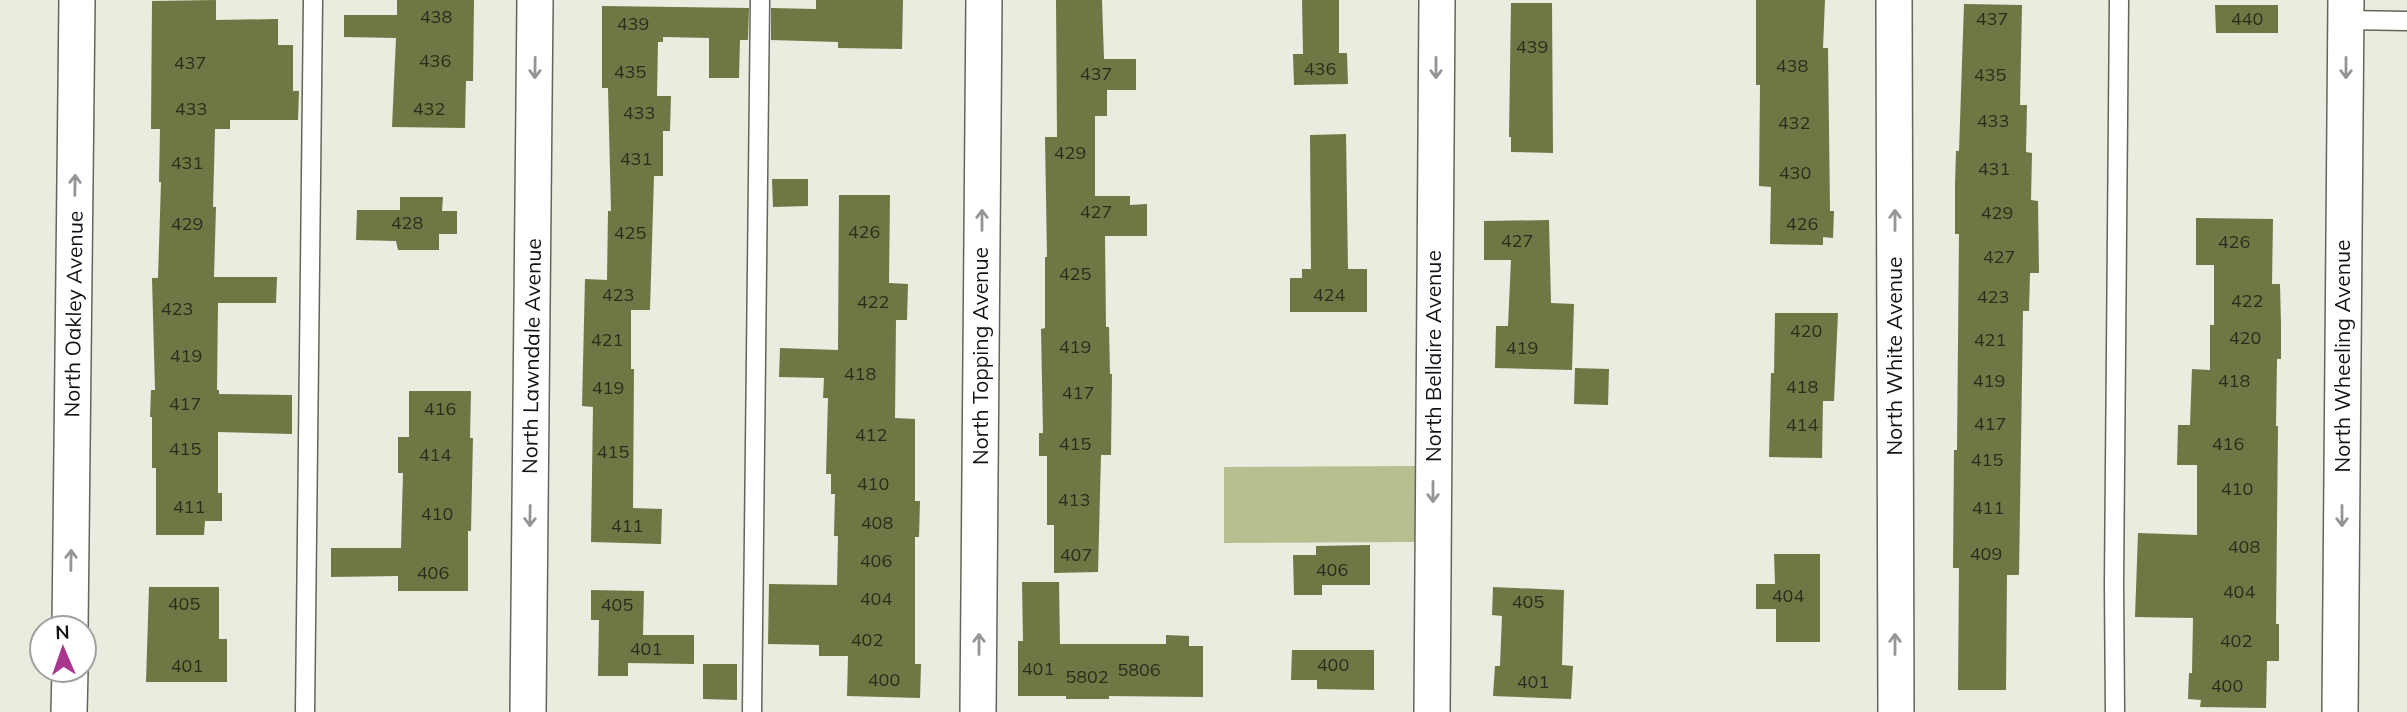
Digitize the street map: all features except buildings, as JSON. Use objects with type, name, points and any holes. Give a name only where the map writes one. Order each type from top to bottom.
[{"type":"street","name":"North Oakley Avenue","points":[[70,614],[77,0]]},
{"type":"street","name":"North Lawndale Avenue","points":[[528,712],[536,0]]},
{"type":"street","name":"North Topping Avenue","points":[[978,712],[984,0]]},
{"type":"street","name":"North Bellaire Avenue","points":[[1432,712],[1437,0]]},
{"type":"street","name":"North White Avenue","points":[[1894,0],[1896,712]]},
{"type":"street","name":"North Wheeling Avenue","points":[[2340,712],[2346,10]]},
{"type":"street","points":[[69,712],[70,684]]},
{"type":"lane","points":[[305,712],[313,0]]},
{"type":"lane","points":[[752,712],[760,0]]},
{"type":"lane","points":[[2115,712],[2119,0]]},
{"type":"lane","points":[[2346,10],[2407,21]]},
{"type":"green space","points":[[1416,466],[1416,542],[1224,543],[1224,467]]}]
